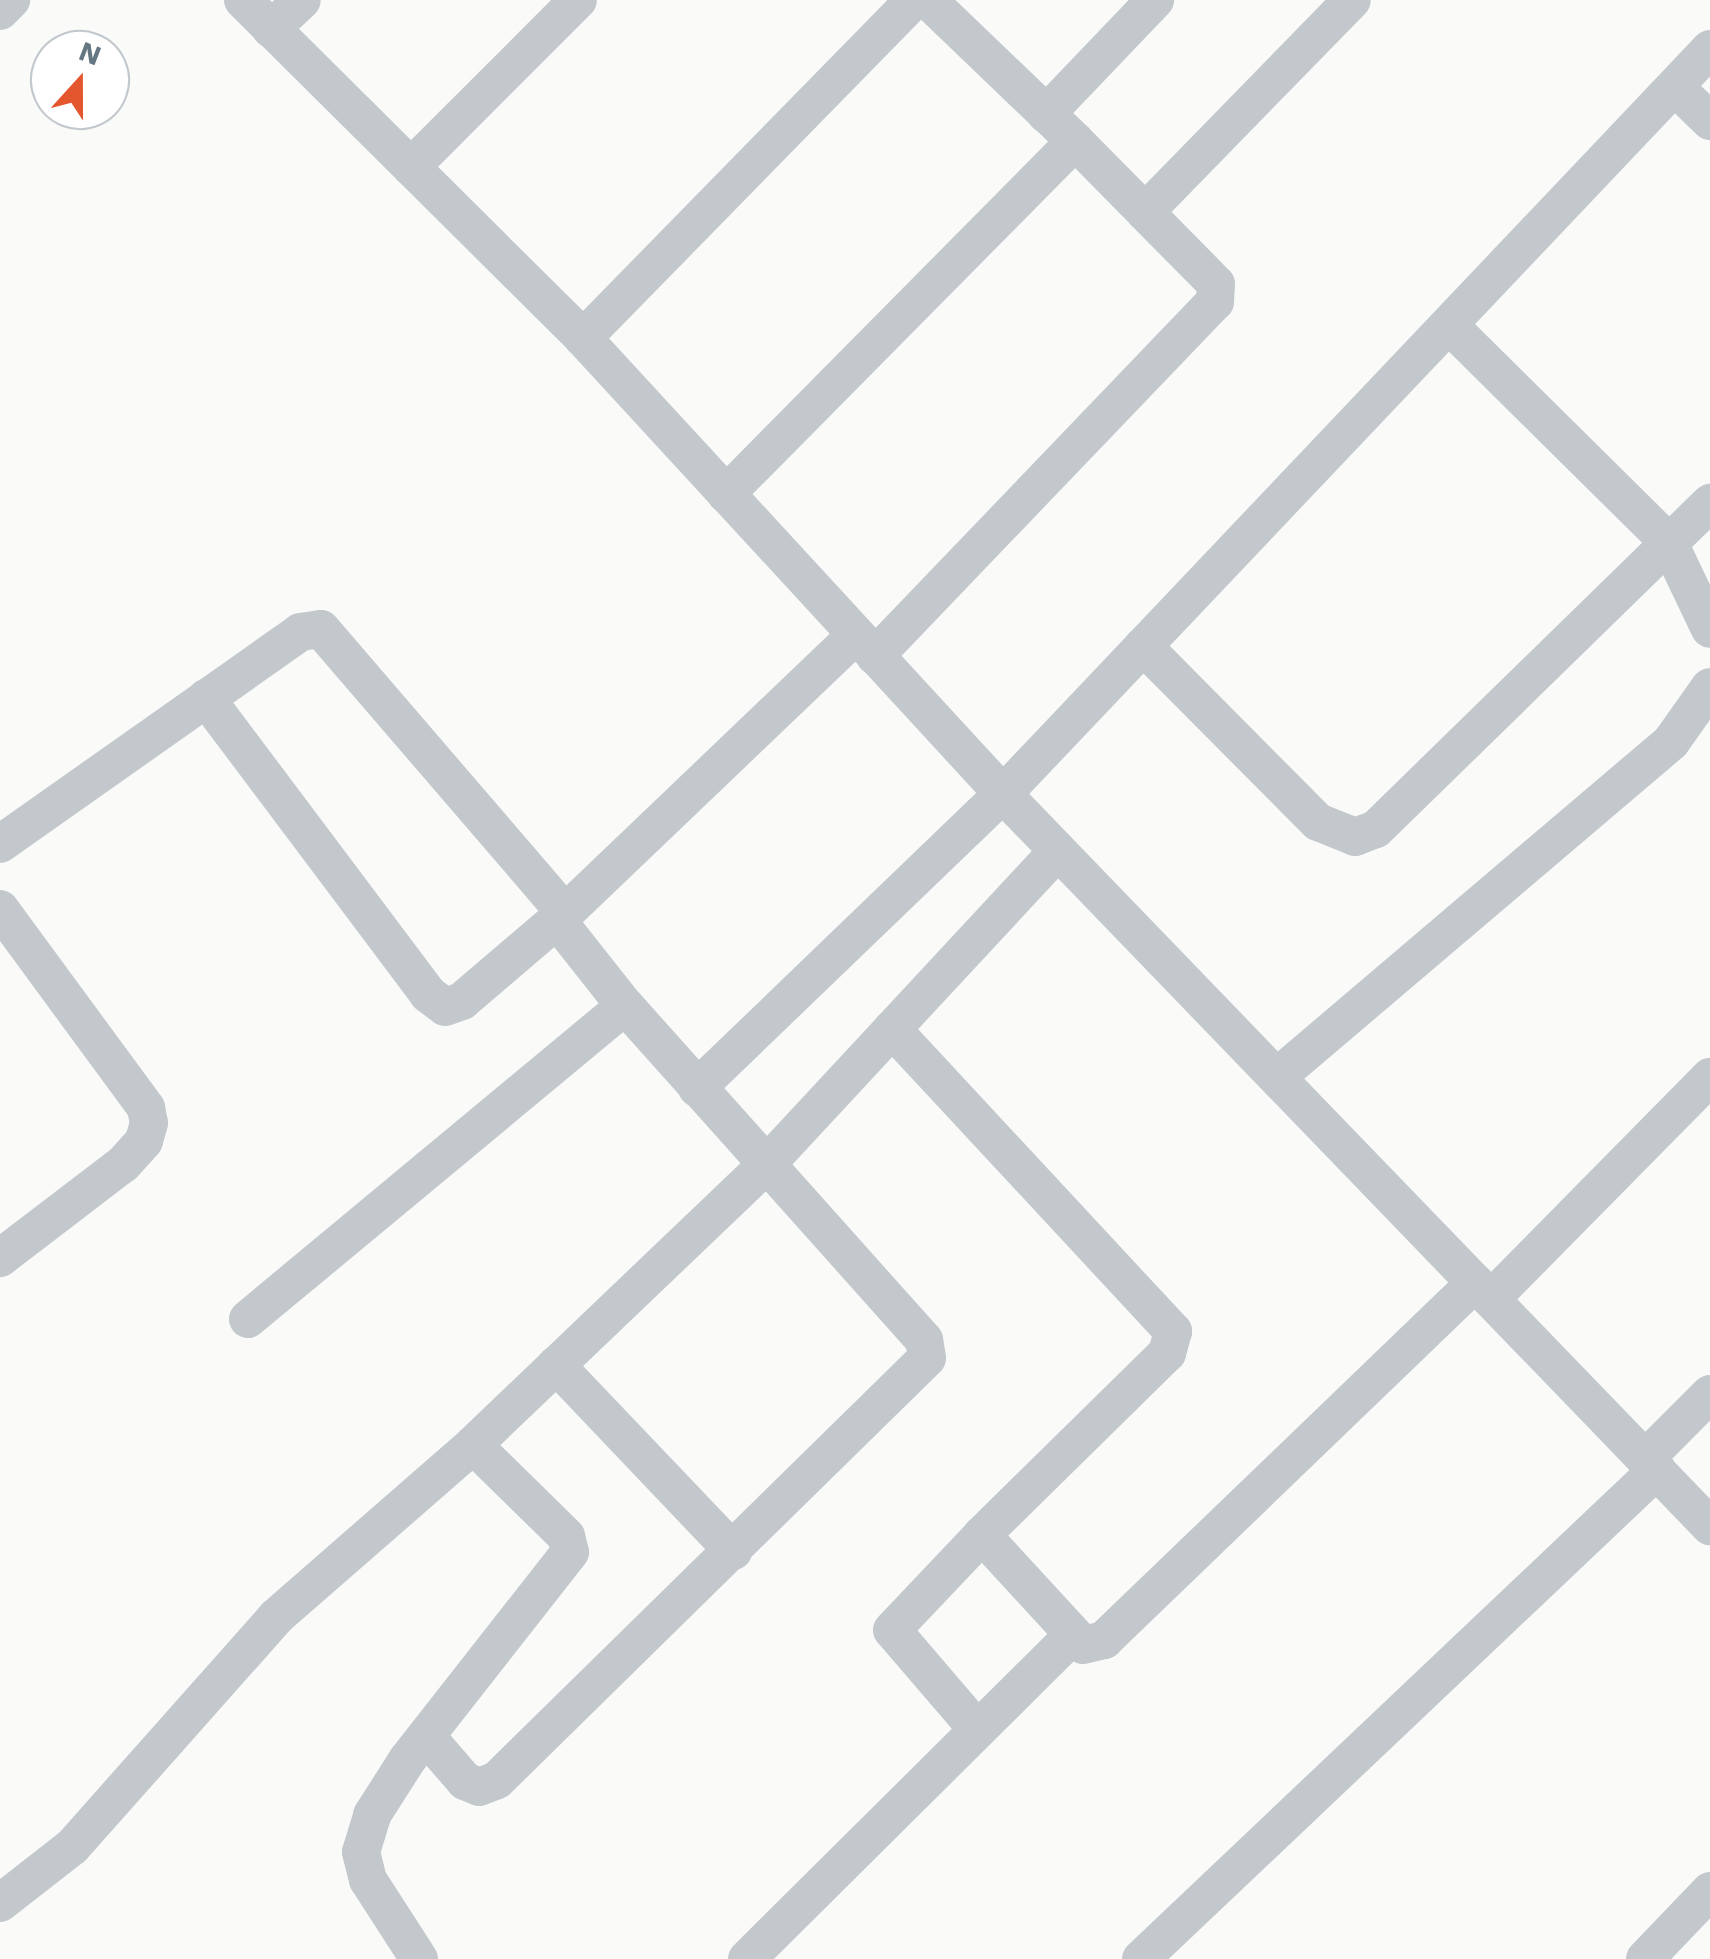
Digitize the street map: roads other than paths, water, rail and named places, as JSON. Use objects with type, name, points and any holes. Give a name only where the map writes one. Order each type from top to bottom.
[{"type":"street","points":[[0,10],[12,0]]},
{"type":"street","points":[[243,0],[583,338],[1058,852],[1710,1526]]},
{"type":"street","points":[[271,29],[302,0]]},
{"type":"street","points":[[410,167],[578,0]]},
{"type":"street","points":[[583,338],[914,0]]},
{"type":"street","points":[[206,698],[438,1004],[462,1001],[866,645],[1216,302],[1216,284],[928,0]]},
{"type":"street","points":[[1046,114],[1155,0]]},
{"type":"street","points":[[1145,212],[1352,0]]},
{"type":"street","points":[[697,1088],[1003,794],[1710,50]]},
{"type":"street","points":[[1675,86],[1710,121]]},
{"type":"street","points":[[726,494],[1075,141]]},
{"type":"street","points":[[1448,325],[1669,543],[1710,629]]},
{"type":"street","points":[[1143,646],[1318,822],[1355,837],[1376,830],[1710,504]]},
{"type":"street","points":[[0,844],[300,632],[322,629],[561,917],[625,1006],[764,1166],[924,1340],[927,1358],[497,1780],[480,1787],[464,1782],[426,1736]]},
{"type":"street","points":[[1277,1077],[1670,742],[1710,687]]},
{"type":"street","points":[[8,1883],[72,1847],[276,1617],[473,1446],[764,1166],[1058,852]]},
{"type":"street","points":[[0,1258],[123,1164],[144,1140],[149,1123],[146,1108],[7,933]]},
{"type":"street","points":[[248,1319],[625,1006]]},
{"type":"street","points":[[892,1029],[1173,1331],[1167,1352],[892,1630],[977,1729]]},
{"type":"street","points":[[982,1535],[1072,1636],[1089,1646],[1104,1640],[1710,1076]]},
{"type":"street","points":[[556,1366],[734,1550]]},
{"type":"street","points":[[1140,1959],[1651,1464],[1710,1394]]},
{"type":"street","points":[[419,1959],[368,1880],[361,1852],[384,1790],[570,1552],[566,1536],[473,1446]]},
{"type":"street","points":[[747,1959],[1072,1636]]},
{"type":"street","points":[[1645,1959],[1710,1892]]}]
